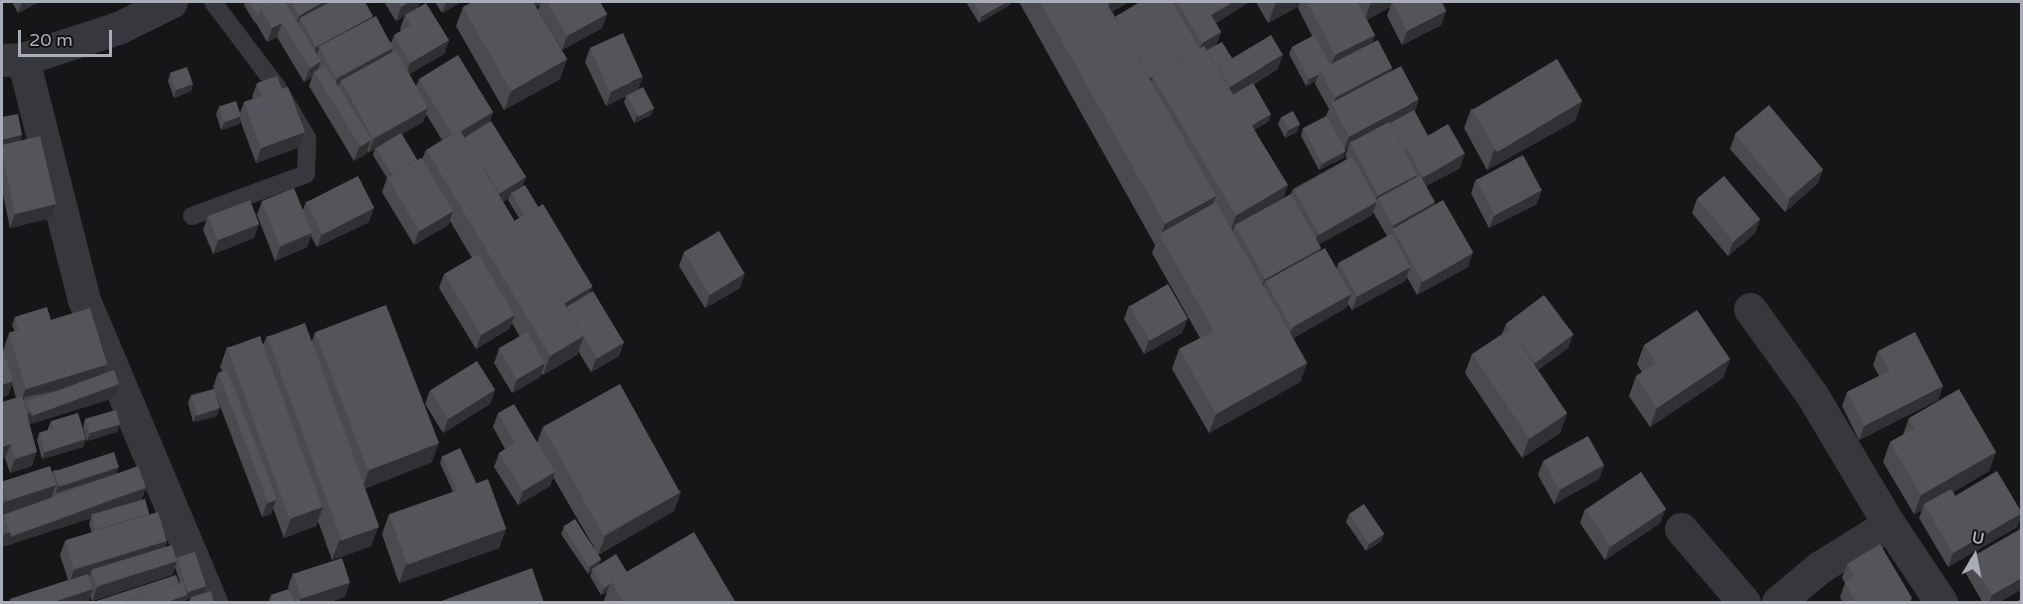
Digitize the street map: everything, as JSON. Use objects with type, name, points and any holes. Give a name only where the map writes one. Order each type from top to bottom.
[{"type":"street","points":[[171,2],[118,28],[12,59],[84,300],[211,603]]},
{"type":"street","points":[[1750,309],[1812,394],[1889,525],[1941,603]]},
{"type":"street","points":[[1778,603],[1820,567],[1889,525]]},
{"type":"street","points":[[1681,529],[1744,603]]},
{"type":"lane","points":[[192,216],[306,174],[307,138],[276,87],[213,2]]},
{"type":"building","points":[[249,2],[274,2],[261,9],[258,16]]},
{"type":"building","points":[[274,2],[285,2],[321,61],[310,68],[282,23],[272,28],[261,9]]},
{"type":"building","points":[[291,2],[323,2],[299,16]]},
{"type":"building","points":[[330,2],[365,2],[373,16],[316,47],[300,18]]},
{"type":"building","points":[[398,2],[409,2],[401,7]]},
{"type":"building","points":[[473,2],[533,2],[567,59],[511,91],[463,7]]},
{"type":"building","points":[[547,2],[600,2],[607,14],[567,36]]},
{"type":"building","points":[[974,2],[1007,2],[982,16]]},
{"type":"building","points":[[1040,2],[1106,2],[1216,196],[1165,224]]},
{"type":"building","points":[[1140,2],[1172,2],[1200,49],[1150,78],[1115,17]]},
{"type":"building","points":[[1177,2],[1233,2],[1211,15],[1221,32],[1202,43]]},
{"type":"building","points":[[1307,2],[1357,2],[1375,35],[1335,55]]},
{"type":"building","points":[[1392,2],[1442,2],[1446,11],[1407,31]]},
{"type":"building","points":[[426,3],[449,40],[410,63],[394,35],[411,25],[405,15]]},
{"type":"building","points":[[376,16],[393,48],[336,78],[319,47]]},
{"type":"building","points":[[623,33],[643,77],[610,91],[590,48]]},
{"type":"building","points":[[1271,35],[1283,55],[1230,87],[1218,67]]},
{"type":"building","points":[[1315,35],[1330,65],[1309,79],[1292,47]]},
{"type":"building","points":[[1378,40],[1392,68],[1334,97],[1320,70]]},
{"type":"building","points":[[1222,42],[1232,58],[1218,69],[1207,50]]},
{"type":"building","points":[[1204,46],[1287,185],[1236,216],[1153,77]]},
{"type":"building","points":[[396,50],[428,108],[373,138],[341,81]]},
{"type":"building","points":[[458,55],[493,112],[452,134],[419,79]]},
{"type":"building","points":[[1557,59],[1582,101],[1497,152],[1472,110]]},
{"type":"building","points":[[325,65],[372,140],[361,147],[314,72]]},
{"type":"building","points":[[1401,66],[1419,100],[1349,137],[1331,103]]},
{"type":"building","points":[[187,67],[193,84],[176,90],[170,73]]},
{"type":"building","points":[[277,76],[282,89],[288,87],[305,132],[261,148],[244,102],[262,96],[257,83]]},
{"type":"building","points":[[1253,83],[1271,114],[1251,126],[1233,94]]},
{"type":"building","points":[[643,87],[654,108],[638,117],[627,95]]},
{"type":"building","points":[[236,101],[241,116],[224,122],[219,107]]},
{"type":"building","points":[[1769,105],[1823,169],[1789,198],[1735,134]]},
{"type":"building","points":[[1414,110],[1428,136],[1405,150],[1390,123]]},
{"type":"building","points":[[1293,111],[1300,124],[1289,130],[1282,117]]},
{"type":"building","points":[[18,114],[22,135],[2,140],[2,117]]},
{"type":"building","points":[[1327,116],[1346,151],[1322,164],[1303,129]]},
{"type":"building","points":[[491,121],[526,177],[500,193],[465,137]]},
{"type":"building","points":[[1389,122],[1417,175],[1378,196],[1350,143]]},
{"type":"building","points":[[1448,124],[1465,153],[1423,177],[1406,148]]},
{"type":"building","points":[[460,130],[584,336],[550,356],[427,150]]},
{"type":"building","points":[[401,133],[417,160],[392,175],[376,148]]},
{"type":"building","points":[[40,136],[56,204],[15,214],[2,145]]},
{"type":"building","points":[[1523,155],[1542,190],[1495,215],[1476,180]]},
{"type":"building","points":[[1352,157],[1378,201],[1319,235],[1294,190]]},
{"type":"building","points":[[421,158],[453,211],[420,231],[388,178]]},
{"type":"building","points":[[1420,175],[1435,202],[1393,225],[1378,198]]},
{"type":"building","points":[[358,176],[374,208],[323,234],[306,202]]},
{"type":"building","points":[[1724,176],[1760,219],[1733,241],[1697,198]]},
{"type":"building","points":[[525,185],[538,207],[525,216],[511,193]]},
{"type":"building","points":[[294,188],[312,233],[280,246],[262,201]]},
{"type":"building","points":[[1291,194],[1321,248],[1265,279],[1235,225]]},
{"type":"building","points":[[250,200],[259,224],[217,240],[208,216]]},
{"type":"building","points":[[1443,200],[1474,253],[1423,282],[1393,229]]},
{"type":"building","points":[[1216,202],[1307,363],[1216,414],[1179,349],[1214,331],[1159,234]]},
{"type":"building","points":[[543,204],[592,286],[563,304],[514,222]]},
{"type":"building","points":[[719,231],[745,274],[710,295],[684,252]]},
{"type":"building","points":[[1392,234],[1410,267],[1357,297],[1339,264]]},
{"type":"building","points":[[1325,248],[1351,294],[1291,327],[1266,281]]},
{"type":"building","points":[[478,254],[515,315],[481,335],[445,274]]},
{"type":"building","points":[[1168,284],[1188,319],[1150,341],[1130,306]]},
{"type":"building","points":[[593,291],[624,342],[597,358],[566,307]]},
{"type":"building","points":[[1544,295],[1573,334],[1535,363],[1506,324]]},
{"type":"building","points":[[386,305],[439,443],[368,470],[315,332]]},
{"type":"building","points":[[47,307],[51,320],[19,330],[14,317]]},
{"type":"building","points":[[90,308],[107,364],[26,389],[9,333]]},
{"type":"building","points":[[1697,310],[1730,359],[1657,408],[1636,376],[1656,363],[1644,345]]},
{"type":"building","points":[[305,323],[379,527],[342,541],[267,337]]},
{"type":"building","points":[[1510,329],[1567,414],[1530,439],[1473,354]]},
{"type":"building","points":[[527,332],[545,363],[516,380],[498,348]]},
{"type":"building","points":[[1915,332],[1943,386],[1864,426],[1847,392],[1889,371],[1878,351]]},
{"type":"building","points":[[260,336],[322,507],[289,519],[227,348]]},
{"type":"building","points":[[2,346],[13,381],[2,385]]},
{"type":"building","points":[[477,361],[495,390],[448,419],[430,390]]},
{"type":"building","points":[[114,370],[119,384],[32,416],[27,402]]},
{"type":"building","points":[[227,370],[277,500],[268,503],[219,373]]},
{"type":"building","points":[[620,384],[680,492],[603,535],[543,427]]},
{"type":"building","points":[[214,389],[220,408],[197,415],[191,396]]},
{"type":"building","points":[[1959,389],[1996,452],[1921,495],[1890,442],[1915,428],[1909,418]]},
{"type":"building","points":[[22,396],[37,452],[15,459],[11,444],[2,447],[2,402]]},
{"type":"building","points":[[514,404],[555,472],[523,491],[499,453],[515,443],[498,413]]},
{"type":"building","points":[[116,410],[120,424],[89,433],[85,419]]},
{"type":"building","points":[[78,413],[86,439],[45,452],[39,433],[53,428],[51,421]]},
{"type":"building","points":[[1588,436],[1604,465],[1559,490],[1543,461]]},
{"type":"building","points":[[460,448],[476,482],[458,491],[442,456]]},
{"type":"building","points":[[114,452],[119,467],[59,487],[54,471]]},
{"type":"building","points":[[50,466],[56,485],[8,501],[2,482]]},
{"type":"building","points":[[138,466],[146,488],[11,537],[4,515]]},
{"type":"building","points":[[1997,471],[2022,513],[1953,553],[1924,504],[1951,489],[1955,496]]},
{"type":"building","points":[[1641,472],[1666,509],[1611,547],[1585,509]]},
{"type":"building","points":[[488,479],[506,529],[407,565],[389,515]]},
{"type":"building","points":[[145,499],[149,513],[95,529],[91,514]]},
{"type":"building","points":[[1364,504],[1384,534],[1369,544],[1349,514]]},
{"type":"building","points":[[158,512],[167,541],[74,569],[65,540]]},
{"type":"building","points":[[575,519],[601,559],[589,567],[563,527]]},
{"type":"building","points":[[2022,528],[2022,578],[1992,595],[1970,558]]},
{"type":"building","points":[[694,532],[736,603],[624,603],[611,581]]},
{"type":"building","points":[[1880,544],[1912,598],[1904,603],[1857,603],[1845,583],[1855,576],[1847,564]]},
{"type":"building","points":[[172,545],[177,561],[97,586],[92,570]]},
{"type":"building","points":[[195,552],[206,586],[188,592],[177,558]]},
{"type":"building","points":[[616,554],[627,572],[604,588],[592,569]]},
{"type":"building","points":[[342,558],[350,583],[302,598],[293,574]]},
{"type":"building","points":[[532,568],[544,603],[436,603]]},
{"type":"building","points":[[88,574],[93,589],[50,603],[11,603],[10,599]]},
{"type":"building","points":[[176,575],[179,583],[118,603],[90,603]]},
{"type":"building","points":[[183,582],[187,595],[164,603],[120,603]]},
{"type":"building","points":[[289,589],[295,603],[274,603],[271,595]]},
{"type":"building","points":[[211,591],[214,603],[192,603],[191,597]]}]
